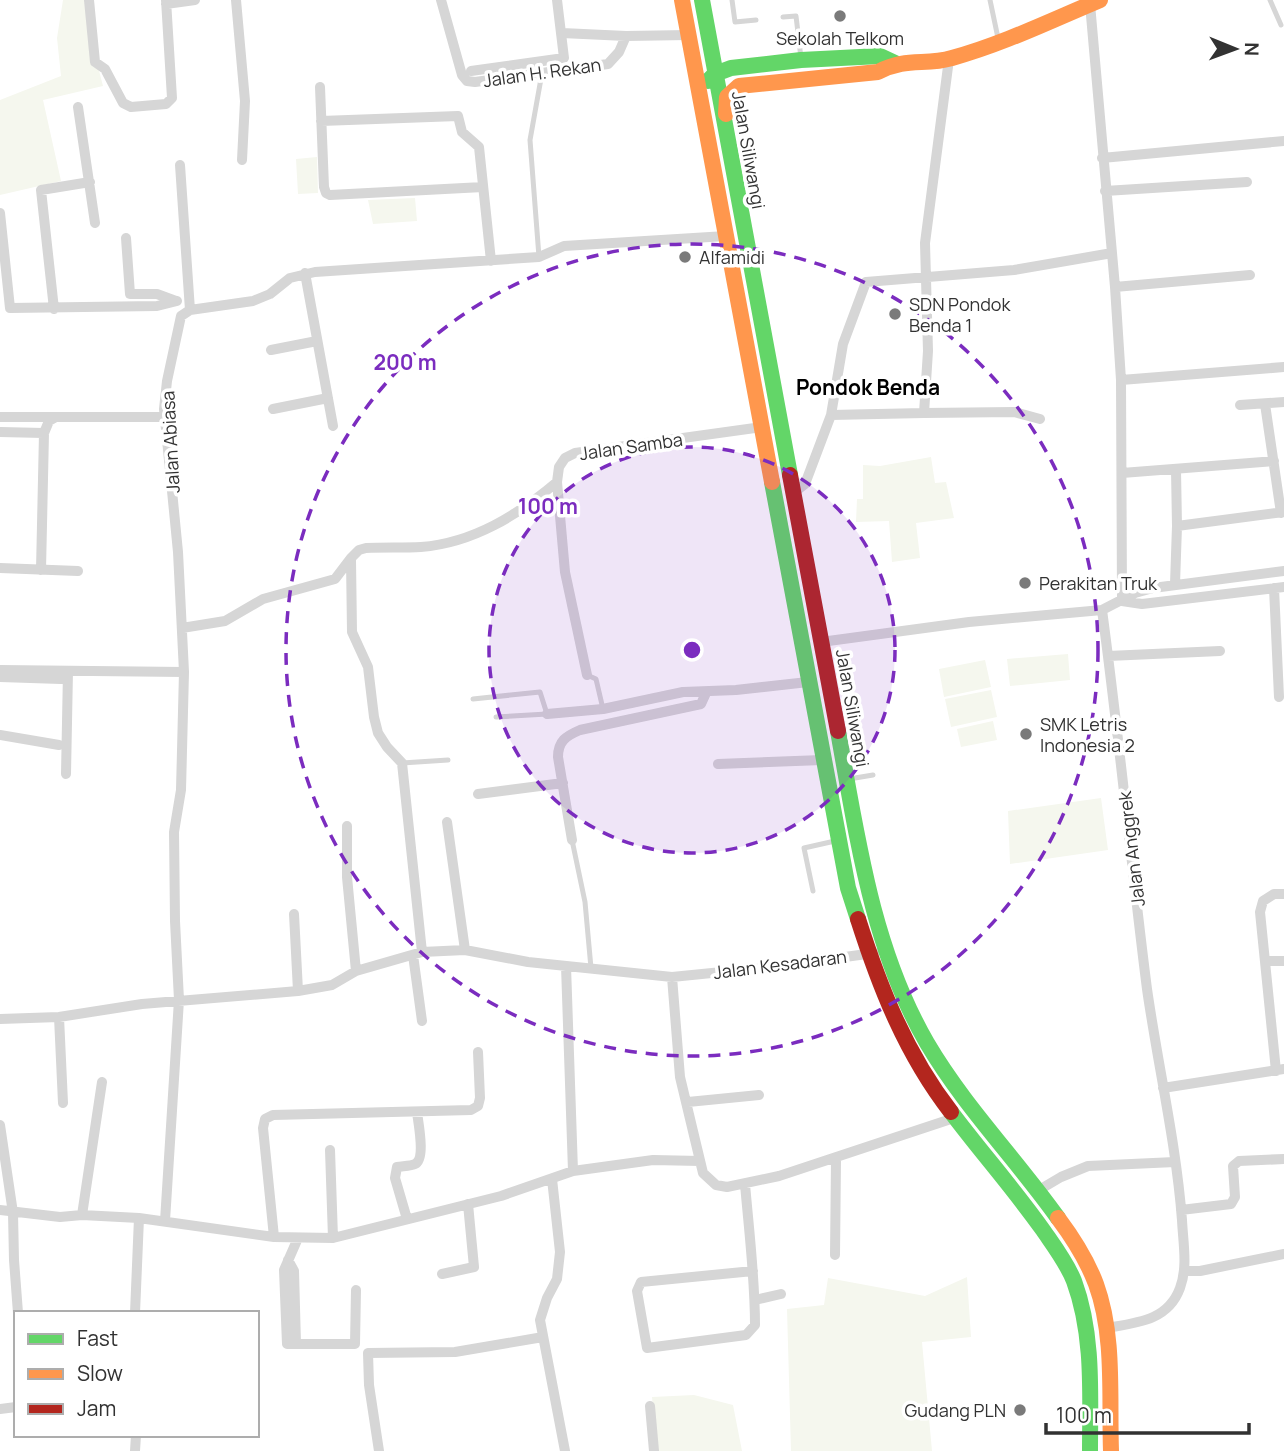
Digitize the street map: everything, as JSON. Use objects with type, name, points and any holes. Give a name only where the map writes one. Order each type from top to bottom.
[{"type":"main road","points":[[682,0],[848,888],[895,1020],[928,1081],[954,1118],[1020,1198],[1055,1248],[1073,1280],[1084,1316],[1090,1451]]},
{"type":"main road","points":[[702,0],[715,74],[731,68],[801,60],[880,56],[895,63]]},
{"type":"main road","points":[[728,149],[726,100],[730,91],[739,86],[878,72],[895,63],[949,60],[1088,3]]},
{"type":"main road","name":"Jalan Siliwangi","points":[[698,91],[715,74]]},
{"type":"main road","name":"Jalan Siliwangi","points":[[715,74],[866,883],[887,951],[936,1059],[1039,1190],[1089,1267],[1099,1292],[1106,1328],[1111,1451]]},
{"type":"street","points":[[89,0],[95,62],[105,69],[123,103],[131,107],[166,104],[172,98],[166,2],[195,0]]},
{"type":"street","points":[[236,0],[245,101],[242,160]]},
{"type":"street","name":"Jalan H. Rekan","points":[[441,0],[467,81],[608,64],[619,52],[626,36]]},
{"type":"street","points":[[471,71],[564,58],[557,0]]},
{"type":"street","points":[[1088,3],[1115,287],[1121,380],[1122,601]]},
{"type":"street","points":[[562,33],[688,35]]},
{"type":"street","points":[[801,60],[803,78]]},
{"type":"street","points":[[924,412],[928,351],[926,227],[949,60]]},
{"type":"street","points":[[320,87],[326,193],[330,195],[483,187]]},
{"type":"street","points":[[78,107],[95,223]]},
{"type":"street","points":[[321,121],[457,116],[462,132],[479,147],[491,261]]},
{"type":"street","points":[[1102,158],[1284,141]]},
{"type":"street","points":[[180,165],[190,310]]},
{"type":"street","points":[[54,309],[41,190],[89,182]]},
{"type":"street","points":[[1105,191],[1247,182]]},
{"type":"street","points":[[1,213],[10,308],[157,306],[177,301]]},
{"type":"street","points":[[126,238],[130,294],[156,294],[177,301],[190,310],[253,301],[270,294],[290,278],[305,273],[539,257],[564,246],[726,236]]},
{"type":"street","points":[[792,494],[805,484],[831,415],[843,344],[866,282],[1014,270],[1112,253]]},
{"type":"street","points":[[305,273],[333,426]]},
{"type":"street","points":[[1115,287],[1250,275]]},
{"type":"street","name":"Jalan Abiasa","points":[[166,1221],[179,1000],[174,921],[174,832],[181,790],[184,672],[172,482],[165,417],[167,381],[177,332],[181,316],[190,310]]},
{"type":"street","points":[[271,350],[317,341]]},
{"type":"street","points":[[1121,380],[1284,367]]},
{"type":"street","points":[[273,409],[328,398]]},
{"type":"street","points":[[1240,405],[1284,402]]},
{"type":"street","points":[[1177,526],[1282,512],[1265,404]]},
{"type":"street","points":[[831,415],[1014,412],[1040,419]]},
{"type":"street","points":[[0,417],[165,417]]},
{"type":"street","points":[[40,570],[44,433],[49,421],[56,417]]},
{"type":"street","name":"Jalan Samba","points":[[182,628],[225,621],[248,606],[277,594],[335,579],[359,550],[420,547],[460,539],[506,521],[557,482],[559,467],[565,458],[575,453],[762,428]]},
{"type":"street","points":[[0,432],[44,433]]},
{"type":"street","points":[[1122,473],[1274,461]]},
{"type":"street","points":[[1175,584],[1176,470]]},
{"type":"street","points":[[557,482],[565,572],[587,675]]},
{"type":"street","points":[[351,558],[352,632],[368,667],[378,733],[402,763],[422,1021]]},
{"type":"street","points":[[0,568],[78,571]]},
{"type":"street","points":[[821,642],[969,622],[1102,610],[1135,593],[1175,584],[1284,571]]},
{"type":"street","points":[[1122,601],[1142,604],[1279,588],[1279,698]]},
{"type":"street","name":"Jalan Anggrek","points":[[1102,610],[1148,991],[1181,1210],[1184,1271],[1177,1297],[1166,1310],[1155,1318],[1106,1328]]},
{"type":"street","points":[[1108,656],[1220,651]]},
{"type":"street","points":[[0,670],[64,675]]},
{"type":"street","points":[[0,677],[184,672]]},
{"type":"street","points":[[64,675],[66,774]]},
{"type":"street","points":[[547,714],[603,709],[683,692],[706,693],[808,682]]},
{"type":"street","points":[[572,840],[558,757],[558,747],[569,734],[701,704],[706,693]]},
{"type":"street","points":[[0,735],[59,745]]},
{"type":"street","points":[[718,764],[822,760]]},
{"type":"street","points":[[478,794],[563,783]]},
{"type":"street","points":[[447,822],[465,950]]},
{"type":"street","points":[[347,826],[347,877],[356,971]]},
{"type":"street","points":[[1164,1088],[1280,1070],[1261,906],[1268,897],[1284,894]]},
{"type":"street","points":[[293,914],[298,991]]},
{"type":"street","name":"Jalan Kesadaran","points":[[0,1019],[59,1017],[179,1000],[298,991],[332,985],[356,971],[418,953],[465,950],[528,962],[672,977],[887,951]]},
{"type":"street","points":[[1266,961],[1284,961]]},
{"type":"street","points":[[566,965],[573,1171]]},
{"type":"street","points":[[672,977],[680,1077],[700,1161],[704,1173],[716,1185],[727,1187],[745,1184],[836,1159],[954,1118]]},
{"type":"street","points":[[59,1017],[63,1103]]},
{"type":"street","points":[[274,1237],[263,1128],[265,1119],[273,1115],[471,1110],[478,1107],[480,1098],[478,1052]]},
{"type":"street","points":[[82,1215],[102,1082]]},
{"type":"street","points":[[688,1102],[759,1095]]},
{"type":"street","points":[[407,1219],[394,1178],[397,1167],[419,1161],[421,1154],[417,1112]]},
{"type":"street","points":[[0,1125],[13,1213],[18,1311]]},
{"type":"street","points":[[330,1150],[333,1238]]},
{"type":"street","points":[[835,1255],[836,1159]]},
{"type":"street","points":[[1181,1210],[1231,1204],[1235,1197],[1233,1166],[1239,1161],[1284,1159]]},
{"type":"street","points":[[0,1210],[60,1217],[82,1215],[139,1218],[274,1237],[333,1238],[501,1196],[573,1171],[653,1160],[700,1161]]},
{"type":"street","points":[[1039,1190],[1088,1166],[1175,1162]]},
{"type":"street","points":[[552,1179],[560,1252],[557,1279],[540,1320],[565,1451]]},
{"type":"street","points":[[745,1184],[755,1300],[755,1325],[746,1335],[646,1348],[637,1291],[641,1282],[752,1271]]},
{"type":"street","points":[[442,1274],[474,1267],[468,1204]]},
{"type":"street","points":[[135,1311],[139,1218]]},
{"type":"street","points":[[298,1238],[288,1260],[294,1271],[296,1344],[355,1344],[356,1290]]},
{"type":"street","points":[[1184,1271],[1284,1254]]},
{"type":"street","points":[[0,1260],[14,1261]]},
{"type":"street","points":[[755,1300],[781,1294]]},
{"type":"street","points":[[379,1451],[369,1385],[368,1353],[455,1352],[543,1337]]},
{"type":"street","points":[[650,1406],[654,1451]]},
{"type":"lane","points":[[702,0],[709,0]]},
{"type":"lane","points":[[733,0],[735,22],[756,20]]},
{"type":"lane","points":[[990,0],[999,40]]},
{"type":"lane","points":[[1270,0],[1281,24]]},
{"type":"lane","points":[[783,17],[796,16],[801,60]]},
{"type":"lane","points":[[539,257],[530,140],[542,73]]},
{"type":"lane","points":[[587,675],[596,680],[603,709]]},
{"type":"lane","points":[[473,699],[540,692],[547,714],[496,718]]},
{"type":"lane","points":[[402,763],[448,760]]},
{"type":"lane","points":[[846,779],[873,775]]},
{"type":"lane","points":[[572,840],[585,902],[591,968]]},
{"type":"lane","points":[[813,891],[804,848],[838,841]]},
{"type":"shaded area","points":[[63,0],[87,0],[90,36],[103,86],[43,100],[61,181],[0,195],[0,100],[61,76],[57,38]]},
{"type":"shaded area","points":[[317,157],[318,193],[298,194],[296,159]]},
{"type":"shaded area","points":[[415,198],[417,221],[373,224],[368,200]]},
{"type":"shaded area","points":[[931,457],[935,483],[946,482],[954,518],[916,523],[920,558],[892,562],[889,521],[856,522],[857,499],[863,499],[863,465],[880,466]]},
{"type":"shaded area","points":[[1068,654],[1070,680],[1010,686],[1007,659]]},
{"type":"shaded area","points":[[985,660],[991,687],[944,697],[939,669]]},
{"type":"shaded area","points":[[991,690],[997,717],[951,727],[945,699]]},
{"type":"shaded area","points":[[993,721],[997,740],[961,747],[957,729]]},
{"type":"shaded area","points":[[1101,798],[1108,850],[1010,864],[1008,811]]},
{"type":"shaded area","points":[[967,1277],[971,1337],[922,1342],[932,1451],[791,1451],[787,1309],[824,1305],[828,1278],[925,1296]]},
{"type":"shaded area","points":[[694,1395],[733,1405],[742,1451],[657,1451],[652,1397]]},
{"type":"traffic: fast","points":[[702,0],[790,475]]},
{"type":"traffic: fast","points":[[708,81],[715,74],[731,68],[801,60],[880,56],[895,63]]},
{"type":"traffic: fast","points":[[772,482],[848,888],[858,919]]},
{"type":"traffic: fast","points":[[838,731],[869,891],[893,969],[908,1007],[927,1043],[957,1089],[1058,1218]]},
{"type":"traffic: fast","points":[[951,1112],[1032,1215],[1060,1255],[1074,1281],[1088,1344],[1090,1451]]},
{"type":"traffic: slow","points":[[682,0],[772,482]]},
{"type":"traffic: slow","points":[[726,114],[727,97],[739,86],[878,72],[907,63],[952,58],[1009,39],[1100,0]]},
{"type":"traffic: slow","points":[[1058,1218],[1088,1266],[1102,1304],[1109,1345],[1111,1451]]},
{"type":"traffic: jam","points":[[790,475],[838,731]]},
{"type":"traffic: jam","points":[[858,919],[896,1020],[921,1067],[951,1112]]},
{"type":"place","name":"Sekolah Telkom","points":[[840,16]]},
{"type":"place","name":"Alfamidi","points":[[685,257]]},
{"type":"place","name":"SDN Pondok Benda 1","points":[[895,314]]},
{"type":"place","name":"Perakitan Truk","points":[[1025,583]]},
{"type":"place","name":"SMK Letris Indonesia 2","points":[[1026,734]]},
{"type":"place","name":"Gudang PLN","points":[[1020,1410]]},
{"type":"district","name":"Pondok Benda","points":[[868,387]]}]
